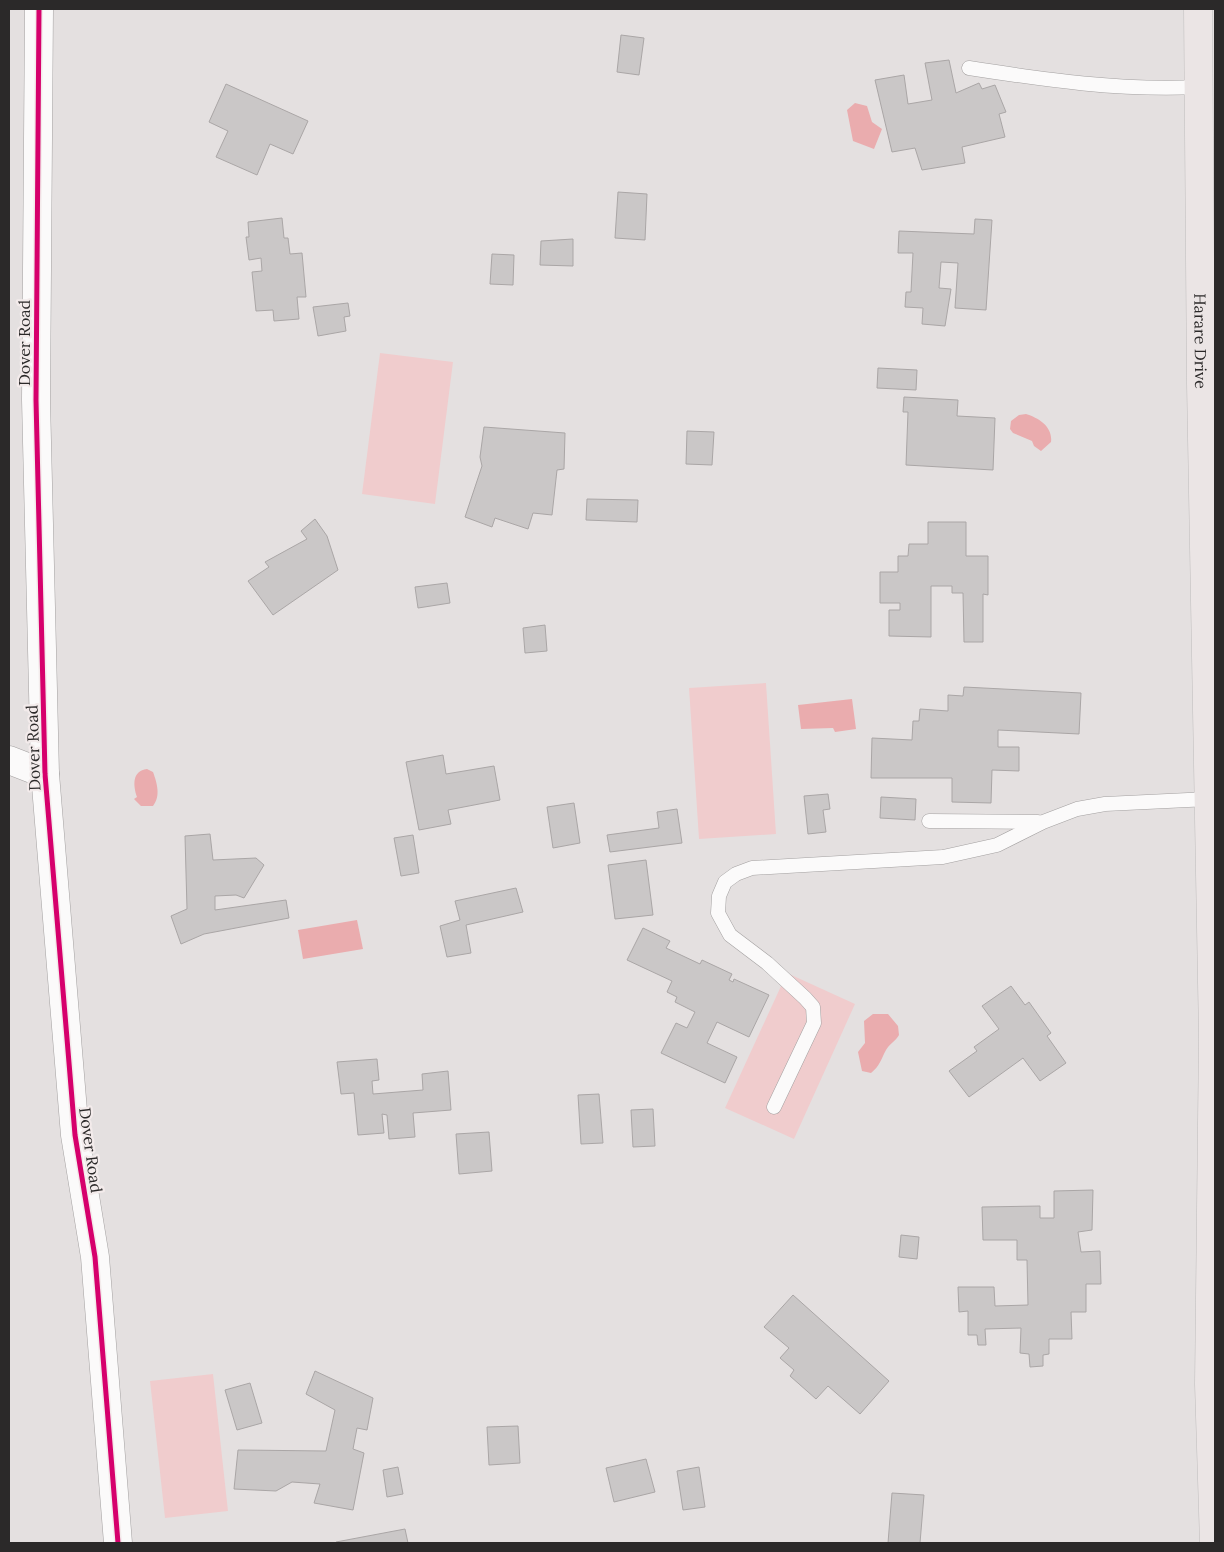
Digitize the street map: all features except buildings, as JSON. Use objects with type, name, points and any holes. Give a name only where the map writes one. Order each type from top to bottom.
[{"type":"main road","name":"Harare Drive","points":[[1198,9],[1201,394],[1213,1036],[1209,1384],[1214,1543]]},
{"type":"street","name":"Dover Road","points":[[39,9],[36,400],[45,774],[75,1135],[95,1257],[118,1543]]},
{"type":"street","points":[[9,760],[45,774]]},
{"type":"lane","points":[[969,68],[1101,86],[1151,90],[1199,87]]},
{"type":"lane","points":[[774,1107],[814,1023],[812,1008],[767,963],[730,935],[718,913],[719,896],[725,882],[736,874],[752,868],[943,857],[997,845],[1043,822],[1077,809],[1106,804],[1209,799]]},
{"type":"lane","points":[[929,822],[1043,822]]},
{"type":"shaded area","points":[[855,103],[867,106],[872,122],[882,129],[874,149],[853,141],[847,110]]},
{"type":"shaded area","points":[[380,353],[453,362],[435,504],[362,494]]},
{"type":"shaded area","points":[[1026,414],[1044,424],[1050,432],[1051,442],[1041,451],[1034,446],[1032,441],[1013,433],[1010,429],[1011,421],[1019,415]]},
{"type":"shaded area","points":[[766,683],[776,834],[699,839],[689,688]]},
{"type":"shaded area","points":[[852,699],[856,729],[835,732],[833,728],[801,729],[798,705]]},
{"type":"shaded area","points":[[147,769],[153,772],[157,798],[153,806],[141,806],[134,799],[137,797],[135,779],[142,770]]},
{"type":"shaded area","points":[[357,920],[363,949],[303,959],[298,930]]},
{"type":"shaded area","points":[[787,973],[855,1004],[794,1139],[725,1108]]},
{"type":"shaded area","points":[[873,1014],[888,1014],[898,1026],[899,1035],[887,1048],[878,1065],[871,1073],[862,1071],[858,1052],[865,1043],[864,1021]]},
{"type":"shaded area","points":[[213,1374],[228,1511],[165,1518],[150,1381]]},
{"type":"cycle path","points":[[39,9],[36,400],[45,774],[75,1135],[95,1257],[118,1543]]}]
